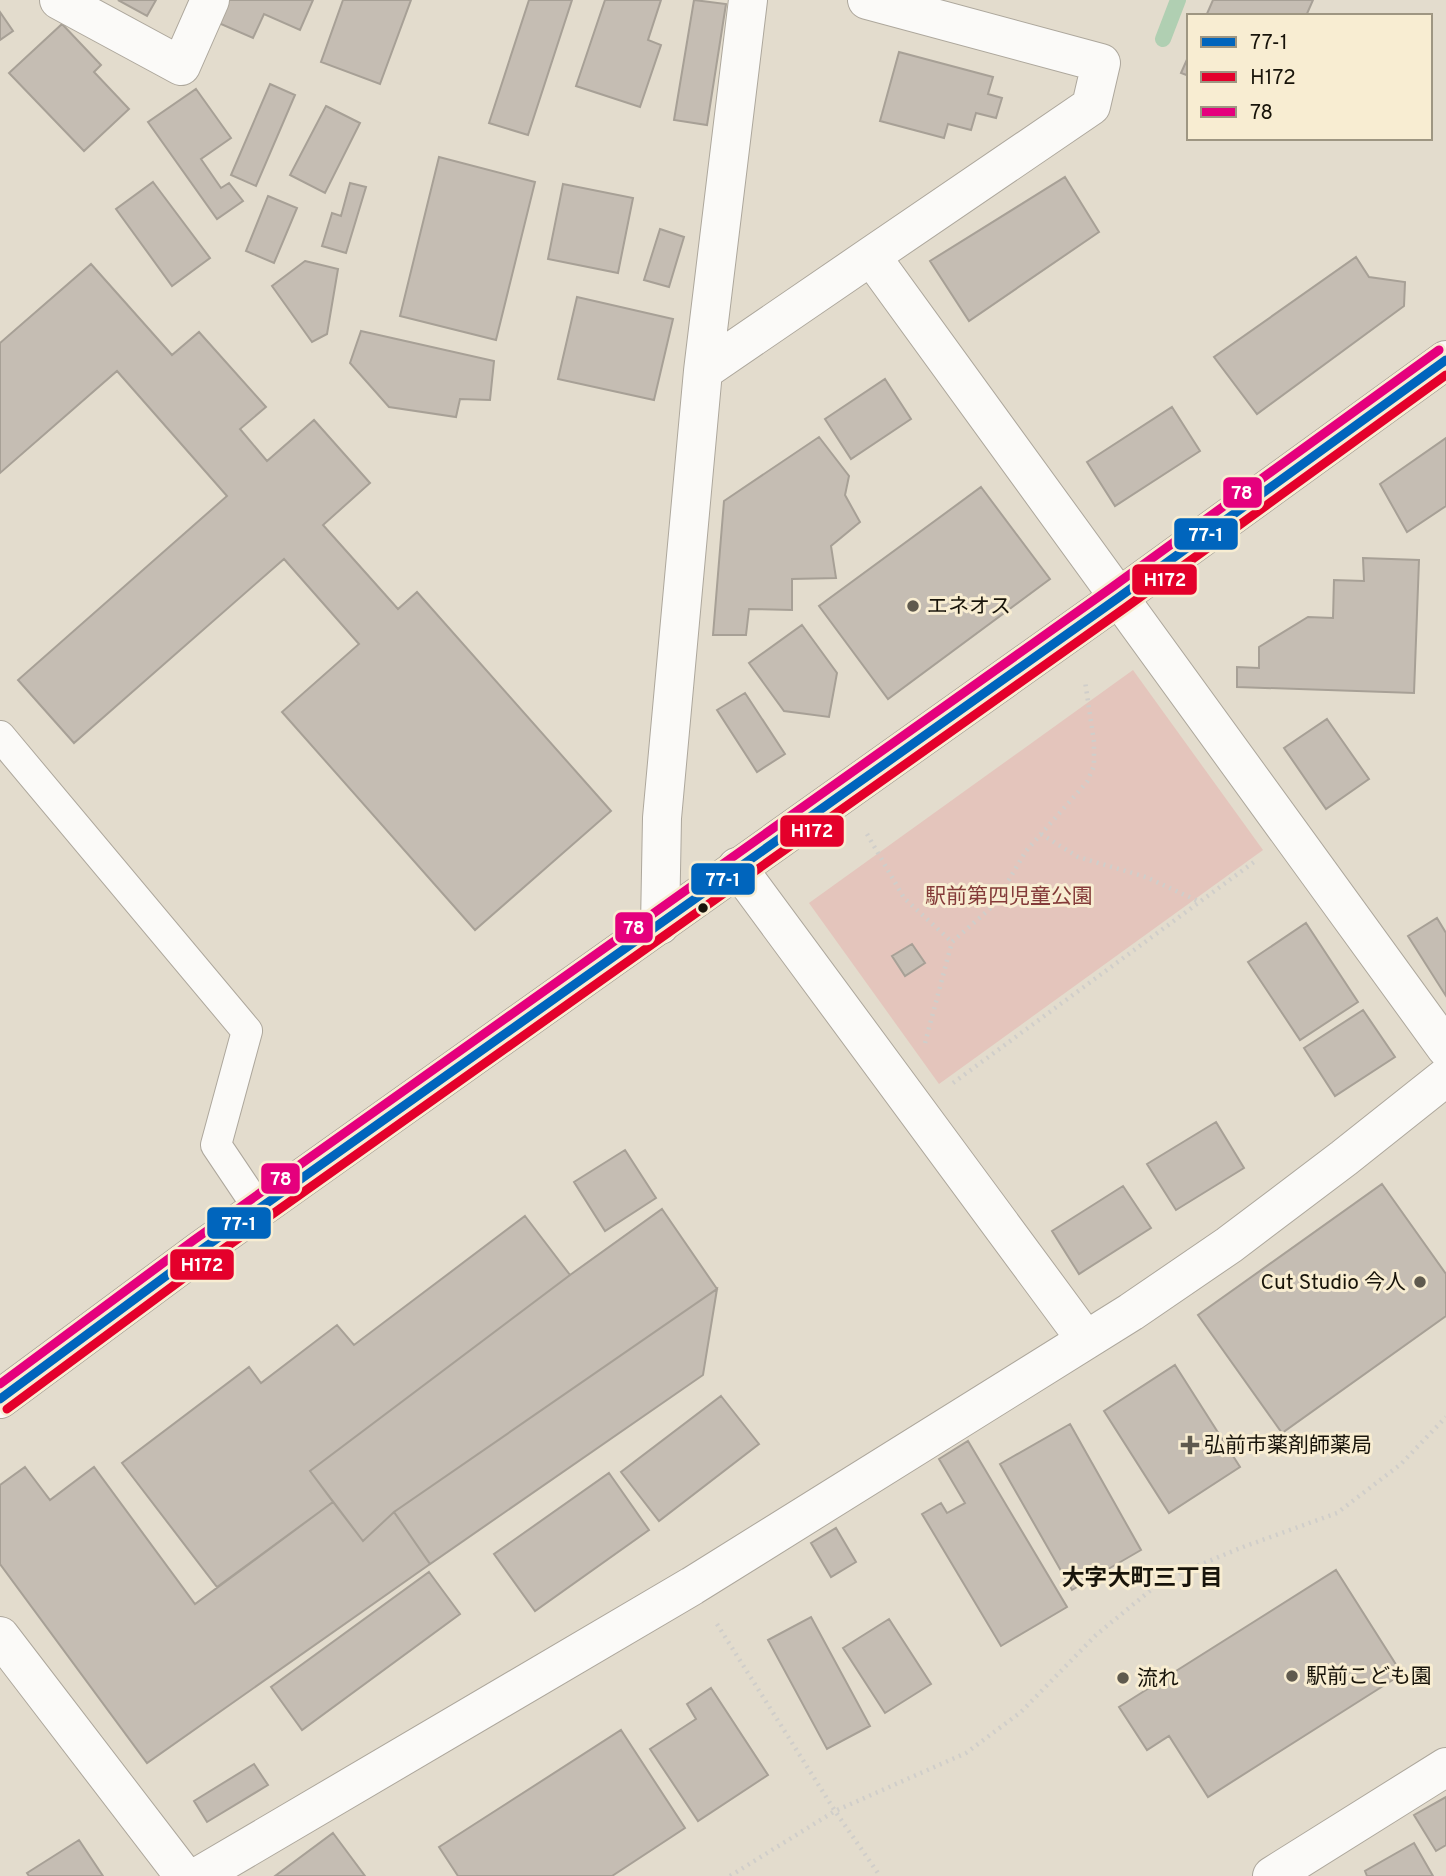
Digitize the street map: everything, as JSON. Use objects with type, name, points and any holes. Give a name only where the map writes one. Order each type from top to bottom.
[{"type":"street","points":[[59,0],[181,66],[210,0]]},
{"type":"street","points":[[660,925],[662,818],[703,370],[748,0]]},
{"type":"street","points":[[703,370],[1091,106],[1101,63],[965,14],[867,0]]},
{"type":"street","points":[[871,256],[1446,1048]]},
{"type":"street","points":[[0,1399],[259,1209],[1118,598],[1446,360]]},
{"type":"street","points":[[737,867],[1086,1340]]},
{"type":"street","points":[[199,1876],[692,1586],[1086,1340],[1228,1245],[1446,1077]]},
{"type":"street","points":[[0,1636],[184,1876]]},
{"type":"street","points":[[1272,1876],[1446,1767]]},
{"type":"lane","points":[[0,736],[247,1031],[216,1145],[259,1209]]},
{"type":"path","points":[[916,1110],[921,1058],[952,942],[994,905],[1026,851],[1087,782],[1094,766],[1094,742],[1084,678]]},
{"type":"path","points":[[861,824],[904,898],[952,942]]},
{"type":"path","points":[[1041,834],[1078,857],[1146,877],[1200,902]]},
{"type":"path","points":[[916,1110],[1291,835]]},
{"type":"path","points":[[730,1876],[835,1811],[965,1753],[1021,1712],[1096,1634],[1163,1580],[1243,1546],[1336,1513],[1401,1464],[1446,1416]]},
{"type":"path","points":[[692,1586],[835,1811],[880,1876]]},
{"type":"green space","name":"駅前第四児童公園","points":[[1133,670],[1263,850],[939,1084],[809,903]]},
{"type":"building","points":[[118,0],[156,0],[147,16]]},
{"type":"building","points":[[223,0],[313,0],[300,30],[264,14],[253,38],[214,21]]},
{"type":"building","points":[[343,0],[411,0],[380,84],[321,62]]},
{"type":"building","points":[[529,0],[572,0],[528,135],[489,123]]},
{"type":"building","points":[[605,0],[661,0],[648,40],[661,45],[640,107],[576,86]]},
{"type":"building","points":[[694,0],[726,4],[707,125],[674,120]]},
{"type":"building","points":[[1213,0],[1313,0],[1307,14],[1207,14]]},
{"type":"building","points":[[0,12],[13,31],[0,40]]},
{"type":"building","points":[[62,24],[101,65],[94,72],[129,109],[84,151],[9,73]]},
{"type":"building","points":[[899,52],[993,77],[988,94],[1002,98],[996,118],[976,113],[971,130],[948,124],[944,138],[880,121]]},
{"type":"building","points":[[1187,60],[1187,75],[1181,73]]},
{"type":"building","points":[[270,84],[295,95],[256,186],[231,175]]},
{"type":"building","points":[[196,89],[231,138],[201,159],[221,188],[229,183],[243,201],[217,219],[148,122]]},
{"type":"building","points":[[326,106],[360,123],[325,193],[290,175]]},
{"type":"building","points":[[439,157],[535,182],[496,340],[400,316]]},
{"type":"building","points":[[1065,177],[1099,232],[969,321],[930,261]]},
{"type":"building","points":[[153,182],[210,258],[172,286],[116,209]]},
{"type":"building","points":[[350,183],[366,187],[346,253],[322,246],[332,213],[341,216]]},
{"type":"building","points":[[563,184],[633,198],[618,273],[548,259]]},
{"type":"building","points":[[268,196],[297,208],[274,263],[246,251]]},
{"type":"building","points":[[660,229],[684,237],[669,287],[644,280]]},
{"type":"building","points":[[1356,257],[1369,277],[1405,282],[1404,306],[1257,414],[1214,357]]},
{"type":"building","points":[[305,261],[338,269],[327,334],[312,342],[272,286]]},
{"type":"building","points":[[91,264],[172,355],[199,332],[266,407],[240,429],[267,461],[314,420],[370,483],[323,525],[398,609],[417,592],[611,811],[475,930],[282,712],[359,644],[284,559],[74,743],[18,680],[227,496],[117,371],[0,473],[0,343]]},
{"type":"building","points":[[577,297],[673,319],[654,400],[558,379]]},
{"type":"building","points":[[361,331],[494,361],[490,400],[460,399],[456,417],[389,407],[350,363]]},
{"type":"building","points":[[885,379],[911,419],[851,459],[825,419]]},
{"type":"building","points":[[1172,407],[1200,451],[1115,506],[1087,462]]},
{"type":"building","points":[[819,437],[849,476],[845,495],[860,522],[831,546],[836,578],[792,579],[792,610],[749,609],[746,635],[713,635],[724,501]]},
{"type":"building","points":[[1446,438],[1446,506],[1407,532],[1380,484]]},
{"type":"building","points":[[981,487],[1050,579],[888,699],[819,606]]},
{"type":"building","points":[[1363,558],[1419,560],[1414,693],[1237,687],[1237,667],[1259,668],[1259,647],[1308,617],[1333,618],[1334,580],[1364,581]]},
{"type":"building","points":[[802,625],[837,673],[829,717],[784,711],[749,663]]},
{"type":"building","points":[[745,693],[785,754],[757,772],[717,710]]},
{"type":"building","points":[[1327,719],[1369,779],[1326,809],[1284,748]]},
{"type":"building","points":[[1437,918],[1446,933],[1446,996],[1408,936]]},
{"type":"building","points":[[1306,923],[1358,1002],[1300,1040],[1248,962]]},
{"type":"building","points":[[912,944],[925,963],[905,976],[892,956]]},
{"type":"building","points":[[1363,1010],[1395,1057],[1335,1096],[1304,1048]]},
{"type":"building","points":[[1216,1122],[1244,1168],[1176,1210],[1147,1164]]},
{"type":"building","points":[[625,1150],[656,1198],[605,1231],[574,1182]]},
{"type":"building","points":[[1382,1184],[1446,1274],[1446,1316],[1282,1433],[1198,1315]]},
{"type":"building","points":[[1123,1186],[1151,1228],[1079,1274],[1052,1231]]},
{"type":"building","points":[[662,1209],[717,1289],[394,1512],[363,1541],[310,1471]]},
{"type":"building","points":[[525,1216],[570,1275],[310,1471],[333,1502],[217,1587],[122,1463],[249,1367],[261,1383],[337,1325],[354,1345]]},
{"type":"building","points":[[717,1289],[703,1375],[430,1564],[394,1512]]},
{"type":"building","points":[[1175,1365],[1240,1467],[1169,1513],[1104,1411]]},
{"type":"building","points":[[721,1396],[759,1444],[659,1521],[621,1472]]},
{"type":"building","points":[[1070,1424],[1141,1550],[1072,1590],[1000,1464]]},
{"type":"building","points":[[968,1441],[1067,1607],[1001,1646],[922,1514],[941,1503],[947,1513],[965,1503],[939,1459]]},
{"type":"building","points":[[25,1467],[50,1500],[94,1467],[195,1604],[333,1502],[363,1541],[394,1512],[430,1564],[147,1763],[0,1564],[0,1485]]},
{"type":"building","points":[[609,1473],[649,1530],[535,1611],[494,1554]]},
{"type":"building","points":[[836,1528],[856,1562],[831,1577],[811,1543]]},
{"type":"building","points":[[1336,1570],[1402,1674],[1208,1797],[1169,1736],[1147,1750],[1119,1707]]},
{"type":"building","points":[[429,1572],[460,1614],[302,1730],[271,1687]]},
{"type":"building","points":[[811,1617],[870,1726],[827,1749],[768,1640]]},
{"type":"building","points":[[889,1619],[931,1684],[885,1713],[843,1648]]},
{"type":"building","points":[[711,1688],[768,1775],[698,1821],[650,1749],[696,1719],[687,1704]]},
{"type":"building","points":[[621,1730],[685,1828],[612,1876],[458,1876],[439,1847]]},
{"type":"building","points":[[254,1764],[268,1785],[207,1822],[194,1801]]},
{"type":"building","points":[[1446,1797],[1446,1845],[1436,1851],[1414,1815]]},
{"type":"building","points":[[333,1833],[365,1876],[275,1876]]},
{"type":"building","points":[[79,1840],[103,1876],[29,1876],[27,1873]]},
{"type":"building","points":[[1414,1843],[1433,1876],[1367,1876],[1365,1871]]},
{"type":"waterway","points":[[1163,39],[1178,0]]},
{"type":"transit line","name":"78","points":[[0,1384],[194,1240],[1111,588],[1439,350]]},
{"type":"transit line","name":"77-1","points":[[0,1399],[201,1250],[1118,598],[1446,360]]},
{"type":"transit line","name":"H172","points":[[7,1409],[208,1260],[1125,608],[1446,375]]},
{"type":"place","name":"エネオス","points":[[913,606]]},
{"type":"place","name":"Cut Studio 今人","points":[[1420,1282]]},
{"type":"place","name":"弘前市薬剤師薬局","points":[[1190,1445]]},
{"type":"place","name":"駅前こども園","points":[[1292,1676]]},
{"type":"place","name":"流れ","points":[[1123,1678]]},
{"type":"district","name":"大字大町三丁目","points":[[1142,1577]]}]
